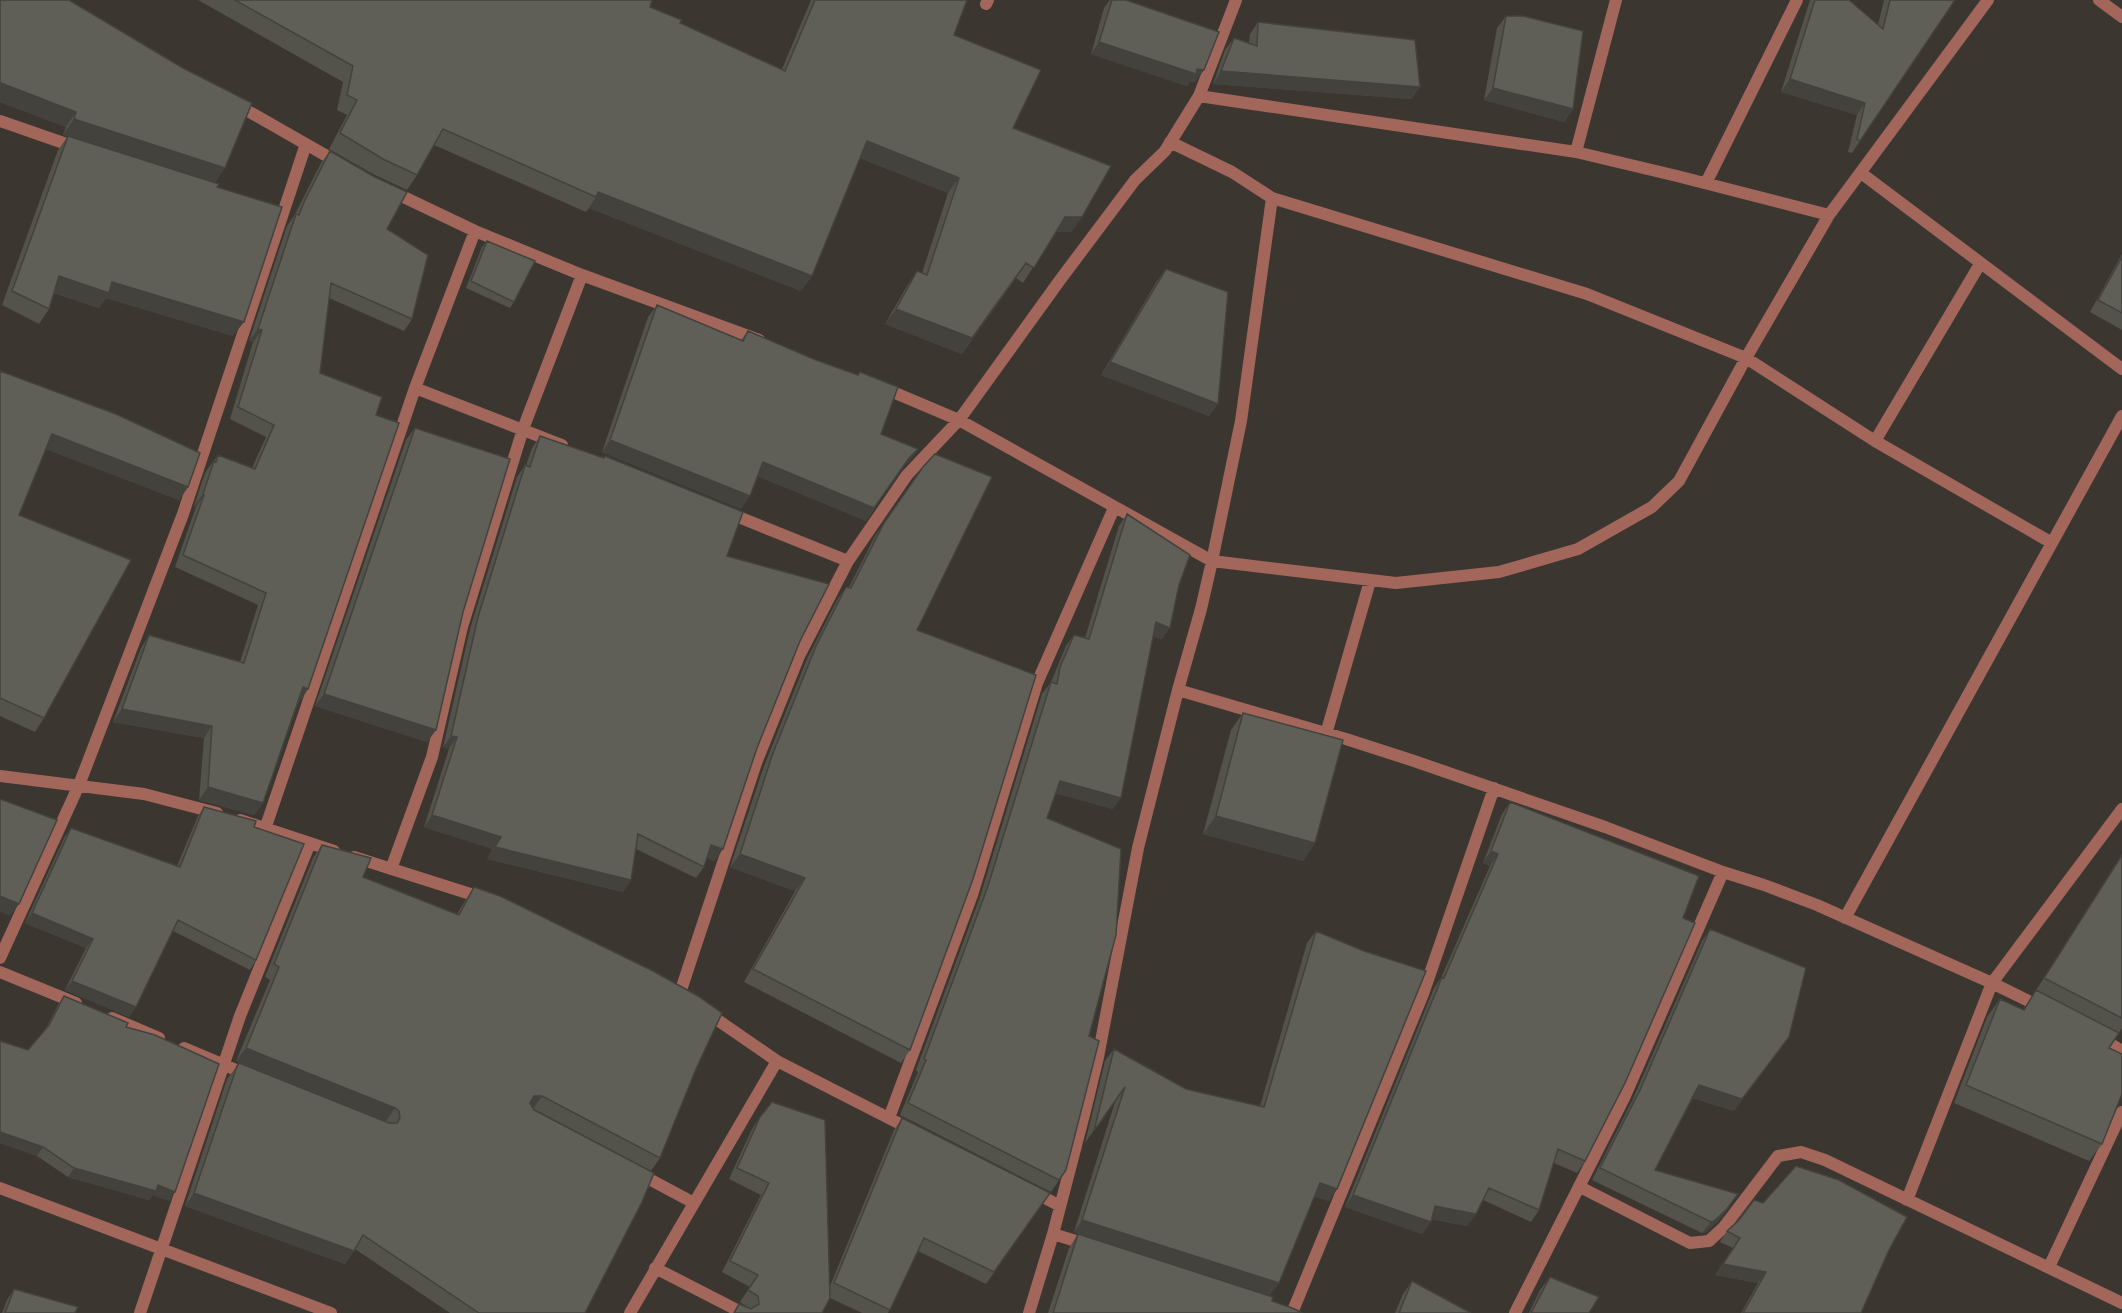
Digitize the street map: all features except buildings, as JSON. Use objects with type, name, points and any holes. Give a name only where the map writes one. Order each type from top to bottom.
[{"type":"street","points":[[919,1134],[777,1061],[685,997],[756,763],[799,656],[848,561],[907,475],[959,420],[1135,180],[1165,151],[1199,96],[1236,0]]},
{"type":"street","points":[[1576,152],[1616,0]]},
{"type":"street","points":[[1706,183],[1797,0]]},
{"type":"street","points":[[873,384],[959,420],[1212,561],[1396,583],[1499,572],[1578,549],[1652,507],[1679,481],[1746,358],[1829,215],[1988,0]]},
{"type":"street","points":[[2099,0],[2122,17]]},
{"type":"street","points":[[1199,96],[1576,152],[1829,215]]},
{"type":"street","points":[[225,98],[351,170]]},
{"type":"street","points":[[0,121],[94,153]]},
{"type":"street","points":[[1170,142],[1232,172],[1272,198],[1587,294],[1746,358],[1875,441],[2052,543]]},
{"type":"street","points":[[0,958],[79,785],[172,543],[197,453],[278,207],[306,144]]},
{"type":"street","points":[[1861,173],[2122,369]]},
{"type":"street","points":[[380,186],[475,231],[582,275],[774,345]]},
{"type":"street","points":[[1029,1313],[1053,1234],[1098,1057],[1138,848],[1212,561],[1241,421],[1272,198]]},
{"type":"street","points":[[265,829],[415,388],[475,231]]},
{"type":"street","points":[[1875,441],[1980,264]]},
{"type":"street","points":[[390,868],[432,757],[462,627],[523,429],[582,275]]},
{"type":"street","points":[[415,388],[577,451]]},
{"type":"street","points":[[1845,918],[2122,416]]},
{"type":"street","points":[[718,508],[848,561]]},
{"type":"street","points":[[889,1118],[972,895],[1037,683],[1114,508]]},
{"type":"street","points":[[1326,734],[1370,581]]},
{"type":"street","points":[[1178,690],[1357,742],[1494,788],[1764,885],[1992,982],[2059,1016]]},
{"type":"street","points":[[0,776],[144,794],[230,816],[491,900]]},
{"type":"street","points":[[1292,1311],[1423,994],[1494,788]]},
{"type":"street","points":[[1907,1200],[1992,982],[2122,809]]},
{"type":"street","points":[[140,1313],[240,1016],[310,843]]},
{"type":"street","points":[[1515,1313],[1624,1098],[1723,872]]},
{"type":"street","points":[[0,972],[256,1078]]},
{"type":"street","points":[[2089,1032],[2122,1051]]},
{"type":"street","points":[[630,1313],[654,1268],[777,1061]]},
{"type":"street","points":[[2049,1267],[2122,1112]]},
{"type":"street","points":[[1580,1187],[1690,1243],[1709,1241],[1724,1227],[1778,1156],[1801,1152],[1825,1160],[2122,1302]]},
{"type":"street","points":[[622,1165],[694,1203]]},
{"type":"street","points":[[1020,1185],[1060,1206]]},
{"type":"street","points":[[0,1188],[331,1313]]},
{"type":"street","points":[[1053,1234],[1097,1248]]},
{"type":"street","points":[[654,1268],[742,1313]]}]
